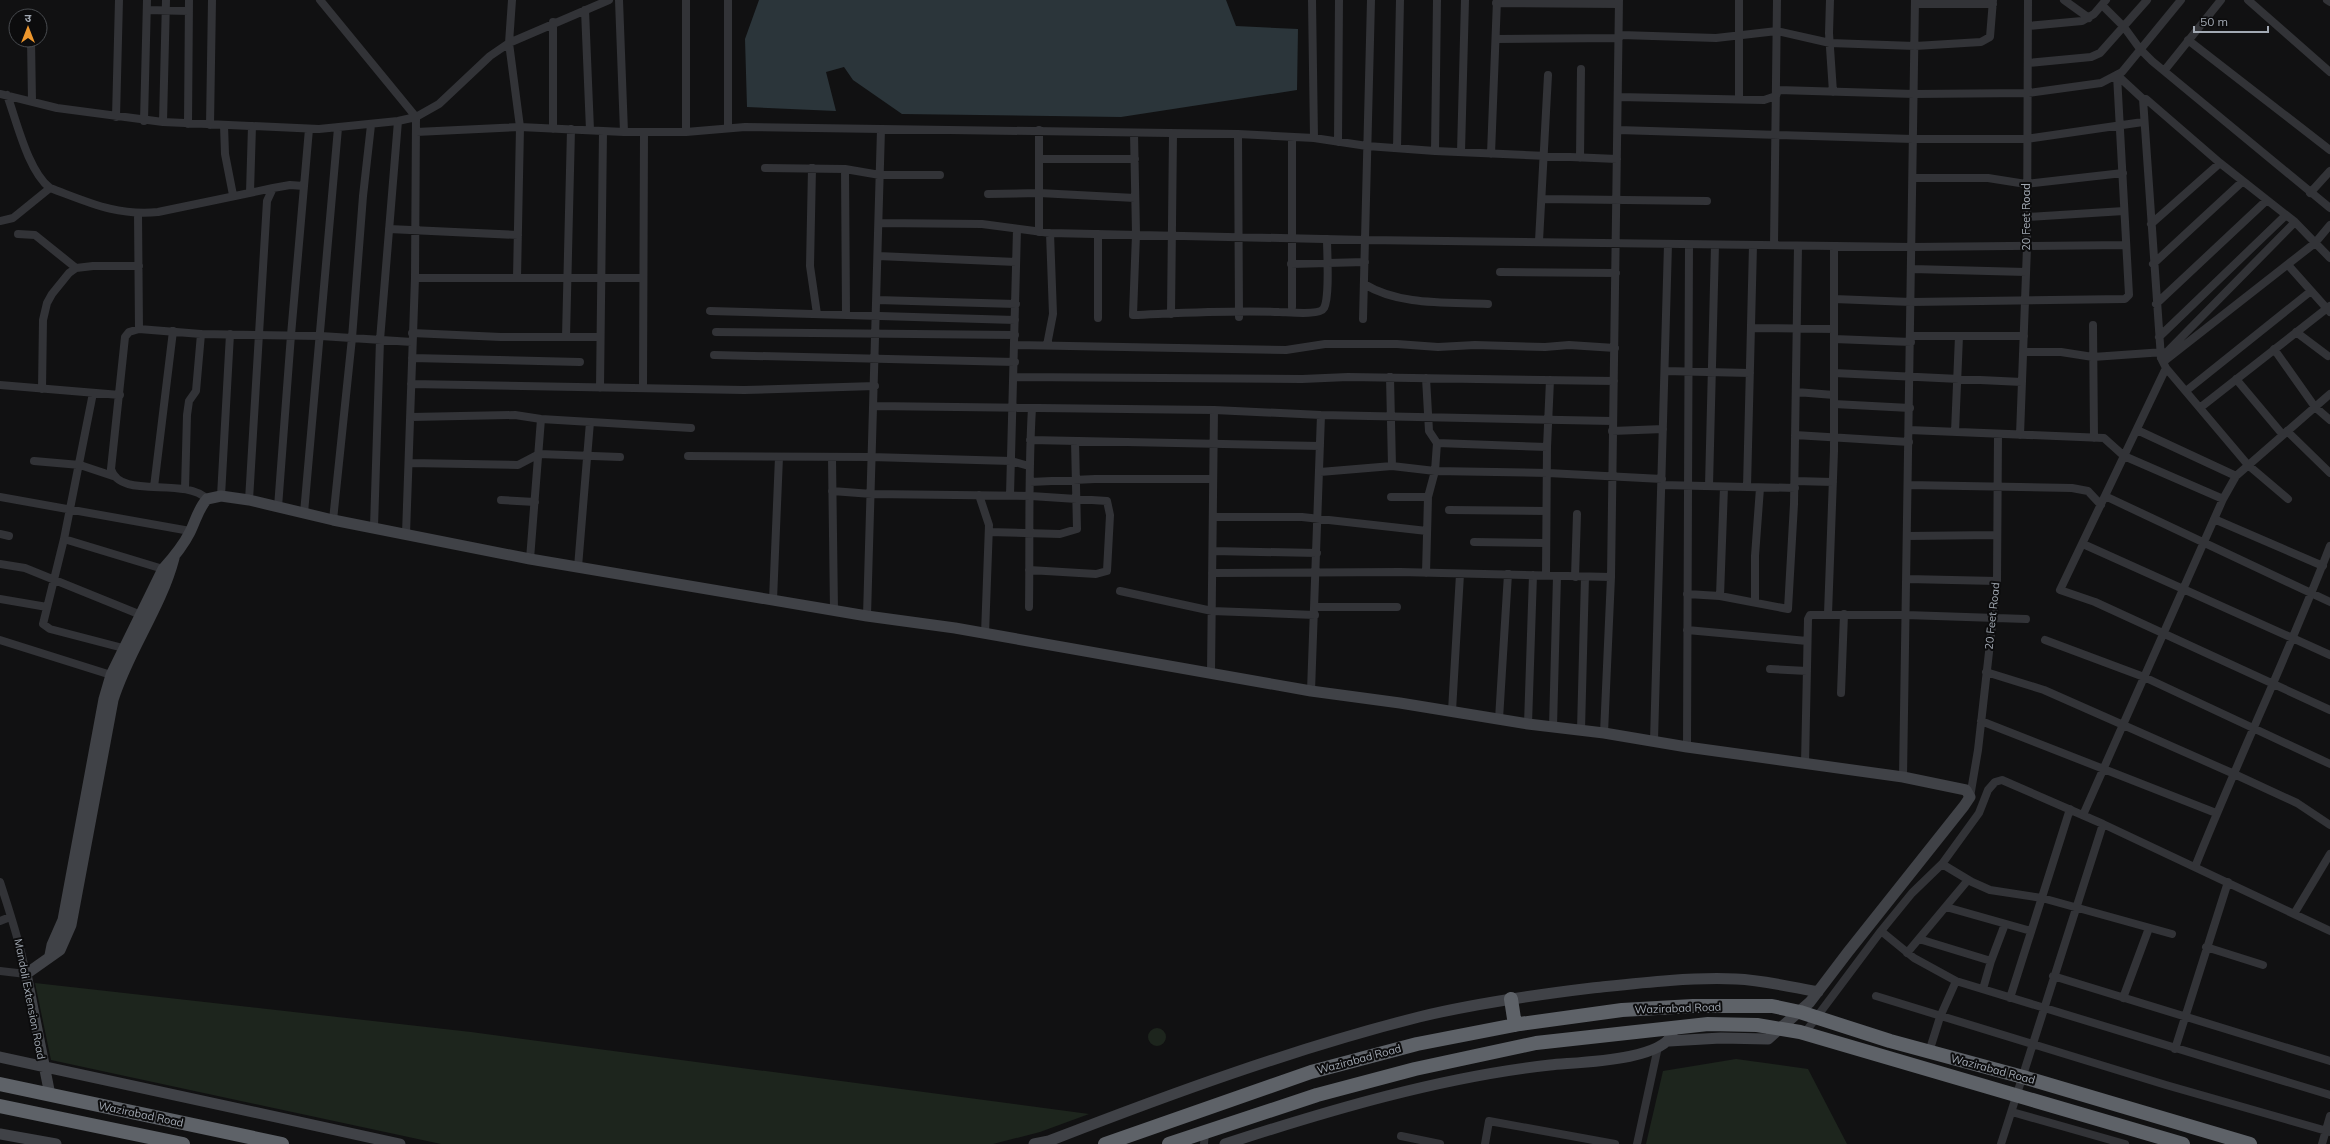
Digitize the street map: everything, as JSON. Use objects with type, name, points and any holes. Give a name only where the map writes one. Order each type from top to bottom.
[{"type":"highway","points":[[1510,999],[1515,1025]]},
{"type":"highway","name":"Wazirabad Road","points":[[1105,1144],[1310,1072],[1417,1044],[1515,1025],[1622,1010],[1686,1007],[1772,1006],[1800,1012],[1929,1052],[2023,1077],[2250,1144]]},
{"type":"highway","points":[[1681,1027],[1686,1007]]},
{"type":"highway","name":"Wazirabad Road","points":[[1169,1144],[1204,1138],[1317,1095],[1416,1069],[1536,1043],[1708,1024],[1757,1025],[1804,1034],[2016,1097],[2153,1140],[2183,1144]]},
{"type":"highway","name":"Wazirabad Road","points":[[0,1084],[282,1144]]},
{"type":"highway","name":"Wazirabad Road","points":[[0,1106],[183,1144]]},
{"type":"street","points":[[116,117],[119,0]]},
{"type":"street","points":[[144,121],[147,0]]},
{"type":"street","points":[[163,122],[166,0]]},
{"type":"street","points":[[188,124],[189,0]]},
{"type":"street","points":[[210,125],[212,0]]},
{"type":"street","points":[[320,0],[416,117],[415,278],[412,333],[410,463],[406,534]]},
{"type":"street","points":[[512,0],[509,43],[520,127],[517,278]]},
{"type":"street","points":[[4,95],[57,108],[144,121],[188,124],[309,129],[338,128],[398,121],[416,117],[439,104],[490,56],[509,43],[553,22],[609,0]]},
{"type":"street","points":[[619,0],[624,132]]},
{"type":"street","points":[[686,0],[686,132]]},
{"type":"street","points":[[728,0],[728,127]]},
{"type":"street","points":[[1312,0],[1314,138]]},
{"type":"street","points":[[1338,142],[1339,0]]},
{"type":"street","points":[[1363,319],[1371,0]]},
{"type":"street","points":[[1397,148],[1400,0]]},
{"type":"street","points":[[1435,151],[1437,0]]},
{"type":"street","points":[[1461,152],[1465,0]]},
{"type":"street","points":[[1739,0],[1739,99]]},
{"type":"street","points":[[1774,245],[1777,0]]},
{"type":"street","points":[[1830,0],[1830,43],[1833,92]]},
{"type":"street","name":"20 Feet Road","points":[[2020,435],[2027,247],[2026,139],[2028,93],[2028,0]]},
{"type":"street","points":[[2064,0],[2089,18]]},
{"type":"street","points":[[2028,63],[2091,57],[2100,53],[2147,0]]},
{"type":"street","points":[[1776,96],[1778,90],[1914,94],[2028,93],[2101,83],[2118,75],[2181,0]]},
{"type":"street","points":[[2164,71],[2221,0]]},
{"type":"street","points":[[2248,0],[2330,72]]},
{"type":"street","points":[[1491,154],[1496,39],[1496,2],[1619,2],[1615,348],[1612,421],[1610,578],[1604,733]]},
{"type":"street","points":[[1496,39],[1618,38],[1621,35],[1682,38],[1740,36],[1777,31],[1830,43],[1915,46],[1987,40],[1990,36],[1993,2],[1915,2],[1915,46],[1912,269],[1907,579],[1903,673],[1903,777]]},
{"type":"street","points":[[2028,26],[2072,23],[2089,18],[2104,3],[2124,27],[2140,50],[2230,127],[2273,159],[2330,208]]},
{"type":"street","points":[[147,10],[189,11]]},
{"type":"street","points":[[586,10],[590,130]]},
{"type":"street","points":[[553,22],[553,129]]},
{"type":"street","points":[[2188,40],[2329,148]]},
{"type":"street","points":[[31,48],[32,101]]},
{"type":"street","points":[[1580,69],[1580,158]]},
{"type":"street","points":[[2118,75],[2143,99],[2146,99],[2220,163],[2295,222],[2330,258]]},
{"type":"street","points":[[1834,299],[1911,302],[2025,302],[2125,299],[2129,295],[2118,75]]},
{"type":"street","points":[[1539,241],[1548,76]]},
{"type":"street","points":[[4,95],[32,163],[44,183],[50,188],[104,208],[138,214],[158,212],[233,195],[290,185],[304,186]]},
{"type":"street","points":[[1618,97],[1764,100],[1776,96]]},
{"type":"street","points":[[2143,99],[2143,122],[2156,304],[2159,337],[2163,358],[2186,391],[2201,407],[2248,465],[2288,499]]},
{"type":"street","points":[[374,528],[380,340],[398,121]]},
{"type":"street","points":[[1618,130],[1913,139],[2026,139],[2120,124],[2143,122]]},
{"type":"street","points":[[224,125],[225,154],[233,195]]},
{"type":"street","points":[[333,520],[352,338],[363,196],[371,125]]},
{"type":"street","points":[[250,192],[252,126]]},
{"type":"street","points":[[416,132],[520,127],[624,132],[686,132],[728,127],[1039,130],[1173,134],[1238,134],[1314,138],[1367,146],[1435,151],[1617,159]]},
{"type":"street","points":[[304,513],[321,336],[338,128]]},
{"type":"street","points":[[278,507],[290,335],[309,129]]},
{"type":"street","points":[[566,337],[570,129]]},
{"type":"street","points":[[868,616],[872,494],[871,457],[876,358],[881,129]]},
{"type":"street","points":[[1039,130],[1039,232]]},
{"type":"street","points":[[600,388],[599,337],[602,278],[603,131]]},
{"type":"street","points":[[643,388],[642,278],[644,132]]},
{"type":"street","points":[[1134,133],[1136,234],[1133,315],[1321,312],[1324,308],[1326,296],[1327,238]]},
{"type":"street","points":[[1171,314],[1173,134]]},
{"type":"street","points":[[1238,134],[1239,314]]},
{"type":"street","points":[[1292,137],[1290,238],[1292,307]]},
{"type":"street","points":[[1039,160],[1135,160]]},
{"type":"street","points":[[2151,224],[2220,163]]},
{"type":"street","points":[[765,168],[845,169],[880,175],[940,175]]},
{"type":"street","points":[[812,168],[810,266],[817,314]]},
{"type":"street","points":[[845,169],[846,314]]},
{"type":"street","points":[[2310,192],[2330,171]]},
{"type":"street","points":[[1913,178],[1988,178],[2026,184],[2123,173]]},
{"type":"street","points":[[2153,264],[2243,181]]},
{"type":"street","points":[[0,221],[14,218],[50,188]]},
{"type":"street","points":[[249,500],[267,201],[273,188]]},
{"type":"street","points":[[988,194],[1039,193],[1136,198]]},
{"type":"street","points":[[1542,199],[1707,201]]},
{"type":"street","points":[[2156,304],[2267,200]]},
{"type":"street","points":[[2027,218],[2124,211]]},
{"type":"street","points":[[138,214],[139,329]]},
{"type":"street","points":[[2159,337],[2286,215]]},
{"type":"street","points":[[2295,222],[2163,358],[2137,430],[2060,590],[2082,597],[2164,633],[2330,710]]},
{"type":"street","points":[[879,223],[982,224],[1050,233],[1366,240],[1539,241],[1689,245],[1912,247],[2126,245]]},
{"type":"street","points":[[2023,352],[2061,352],[2093,357],[2163,358],[2315,244],[2330,225]]},
{"type":"street","points":[[389,229],[518,235]]},
{"type":"street","points":[[1010,495],[1014,408],[1017,229]]},
{"type":"street","points":[[1047,345],[1053,314],[1050,233]]},
{"type":"street","points":[[18,234],[35,235],[76,268]]},
{"type":"street","points":[[1098,234],[1098,318]]},
{"type":"street","points":[[1654,741],[1668,244]]},
{"type":"street","points":[[1687,747],[1689,245]]},
{"type":"street","points":[[1709,486],[1715,245]]},
{"type":"street","points":[[1748,487],[1753,245]]},
{"type":"street","points":[[1687,594],[1720,596],[1788,609],[1795,484],[1798,246]]},
{"type":"street","points":[[1828,614],[1834,438],[1834,246]]},
{"type":"street","points":[[878,256],[1016,262]]},
{"type":"street","points":[[1291,264],[1365,262]]},
{"type":"street","points":[[2201,407],[2296,332],[2329,309],[2311,292],[2288,265]]},
{"type":"street","points":[[42,389],[43,328],[47,303],[69,273],[76,268],[93,266],[139,266]]},
{"type":"street","points":[[1912,269],[2026,272]]},
{"type":"street","points":[[1500,272],[1616,273]]},
{"type":"street","points":[[415,278],[642,278]]},
{"type":"street","points":[[1364,284],[1378,293],[1414,300],[1488,304]]},
{"type":"street","points":[[2186,391],[2311,292]]},
{"type":"street","points":[[877,300],[1016,304]]},
{"type":"street","points":[[710,311],[1015,320]]},
{"type":"street","points":[[2093,325],[2094,438]]},
{"type":"street","points":[[1751,328],[1834,329]]},
{"type":"street","points":[[113,476],[111,469],[125,338],[129,332],[139,329],[201,334],[321,336],[412,342]]},
{"type":"street","points":[[154,487],[173,331]]},
{"type":"street","points":[[716,332],[1015,335]]},
{"type":"street","points":[[2296,332],[2328,356]]},
{"type":"street","points":[[412,333],[599,337]]},
{"type":"street","points":[[186,489],[187,415],[189,401],[196,391],[201,334]]},
{"type":"street","points":[[221,496],[230,334]]},
{"type":"street","points":[[1834,339],[1911,339],[1959,336],[2024,336]]},
{"type":"street","points":[[1955,432],[1956,378],[1959,336]]},
{"type":"street","points":[[1015,345],[1286,350],[1325,344],[1397,344],[1438,347],[1475,345],[1582,346],[1615,348]]},
{"type":"street","points":[[2274,349],[2315,406],[2330,420]]},
{"type":"street","points":[[714,355],[1015,362]]},
{"type":"street","points":[[412,358],[580,362]]},
{"type":"street","points":[[1665,371],[1750,373]]},
{"type":"street","points":[[1834,373],[2022,382]]},
{"type":"street","points":[[1014,377],[1390,377],[1614,381]]},
{"type":"street","points":[[1390,377],[1392,466]]},
{"type":"street","points":[[1426,378],[1429,430],[1437,443],[1436,471],[1428,497],[1426,572]]},
{"type":"street","points":[[2236,379],[2285,433],[2330,473]]},
{"type":"street","points":[[1546,575],[1546,511],[1548,473],[1547,447],[1550,380]]},
{"type":"street","points":[[411,384],[744,390],[875,386]]},
{"type":"street","points":[[0,385],[120,395]]},
{"type":"street","points":[[1796,392],[1834,395]]},
{"type":"street","points":[[93,393],[71,509],[43,620],[46,627],[124,648]]},
{"type":"street","points":[[2083,816],[2223,499],[2236,476],[2330,394]]},
{"type":"street","points":[[1834,404],[1910,408]]},
{"type":"street","points":[[874,406],[1214,410],[1321,415],[1612,421]]},
{"type":"street","points":[[1029,607],[1031,496],[1028,466],[1032,408]]},
{"type":"street","points":[[1211,672],[1213,480],[1215,442],[1214,410]]},
{"type":"street","points":[[410,417],[515,415],[541,419],[691,428]]},
{"type":"street","points":[[1311,691],[1321,415]]},
{"type":"street","points":[[530,559],[541,419]]},
{"type":"street","points":[[578,567],[590,422]]},
{"type":"street","points":[[1612,430],[1663,429]]},
{"type":"street","points":[[1909,430],[2104,438],[2124,456],[2223,499]]},
{"type":"street","points":[[2137,430],[2236,476]]},
{"type":"street","name":"20 Feet Road","points":[[1970,797],[1981,721],[1997,581],[1996,535],[1998,434]]},
{"type":"street","points":[[1796,435],[1909,442]]},
{"type":"street","points":[[1030,440],[1215,442],[1320,446]]},
{"type":"street","points":[[989,532],[1060,534],[1078,529],[1078,480],[1075,441]]},
{"type":"street","points":[[1437,443],[1547,447]]},
{"type":"street","points":[[410,463],[518,465],[539,454],[587,457],[620,457]]},
{"type":"street","points":[[688,456],[832,458],[871,457],[1011,461],[1028,466]]},
{"type":"street","points":[[773,600],[779,457]]},
{"type":"street","points":[[832,458],[834,611]]},
{"type":"street","points":[[34,461],[80,465],[113,476],[124,484],[186,489],[201,493],[207,499]]},
{"type":"street","points":[[1320,472],[1392,466],[1436,471],[1611,476],[1688,486],[1760,488],[1833,482]]},
{"type":"street","points":[[1030,482],[1078,480],[1213,480]]},
{"type":"street","points":[[1908,485],[1997,488],[2072,488],[2088,492],[2101,505]]},
{"type":"street","points":[[1720,596],[1724,487]]},
{"type":"street","points":[[1755,602],[1755,556],[1760,488]]},
{"type":"street","points":[[832,491],[872,494],[1010,495],[1103,499],[1108,501],[1107,571],[1096,574],[1029,570]]},
{"type":"street","points":[[979,495],[989,525],[986,634]]},
{"type":"street","points":[[0,971],[26,974],[50,955],[52,945],[63,920],[102,737],[111,675],[163,569],[174,557],[190,531],[199,508],[207,499],[221,496],[249,500],[333,520],[530,559],[834,611],[986,634],[1211,672],[1311,691],[1452,711],[1499,720],[1604,733],[1687,747],[1903,777],[1954,786],[1966,790],[1970,797],[1818,992],[1800,1012],[1779,1028],[1768,1039],[1721,1038],[1669,1041]]},
{"type":"street","points":[[2105,496],[2311,595],[2330,602]]},
{"type":"street","points":[[0,497],[190,531]]},
{"type":"street","points":[[1391,497],[1428,497]]},
{"type":"street","points":[[500,500],[535,502]]},
{"type":"street","points":[[1449,510],[1546,511]]},
{"type":"street","points":[[1575,577],[1578,514]]},
{"type":"street","points":[[1213,517],[1318,519],[1427,531]]},
{"type":"street","points":[[2214,519],[2322,566]]},
{"type":"street","points":[[0,534],[9,536]]},
{"type":"street","points":[[1907,536],[1996,535]]},
{"type":"street","points":[[64,539],[163,569]]},
{"type":"street","points":[[1474,542],[1546,543]]},
{"type":"street","points":[[2083,544],[2294,637],[2330,655]]},
{"type":"street","points":[[2195,867],[2232,773],[2294,637],[2330,546]]},
{"type":"street","points":[[1213,551],[1317,554]]},
{"type":"street","points":[[102,737],[120,677],[170,576],[174,557]]},
{"type":"street","points":[[0,564],[25,568],[141,615]]},
{"type":"street","points":[[1212,573],[1426,572],[1610,578]]},
{"type":"street","points":[[1452,711],[1460,574]]},
{"type":"street","points":[[1499,720],[1508,574]]},
{"type":"street","points":[[1528,724],[1533,575]]},
{"type":"street","points":[[1553,727],[1557,576]]},
{"type":"street","points":[[1581,730],[1585,577]]},
{"type":"street","points":[[1907,579],[1997,581]]},
{"type":"street","points":[[1120,591],[1212,610],[1315,611],[1398,607]]},
{"type":"street","points":[[0,599],[47,607]]},
{"type":"street","points":[[1841,692],[1844,614]]},
{"type":"street","points":[[1805,764],[1810,615],[1906,615],[2026,619]]},
{"type":"street","points":[[1687,630],[1808,641]]},
{"type":"street","points":[[0,640],[111,675]]},
{"type":"street","points":[[2045,640],[2144,677],[2330,764]]},
{"type":"street","points":[[1770,669],[1807,671]]},
{"type":"street","points":[[1986,672],[2044,690],[2232,773],[2297,803],[2330,825]]},
{"type":"street","points":[[1981,721],[2216,813]]},
{"type":"street","points":[[1804,1034],[1881,930],[1912,893],[1942,864],[1979,812],[1988,790],[1995,782],[2002,780],[2103,824],[2330,930]]},
{"type":"street","points":[[2010,998],[2070,809]]},
{"type":"street","points":[[2001,1144],[2023,1077],[2031,1044],[2103,824]]},
{"type":"street","points":[[2294,914],[2330,854]]},
{"type":"street","points":[[1942,864],[1968,880],[1990,890],[2042,898],[2172,934]]},
{"type":"street","points":[[1908,953],[1968,880]]},
{"type":"street","points":[[2175,1049],[2206,947],[2228,882]]},
{"type":"street","name":"Mandoli Extension Road","points":[[0,883],[10,917],[20,941],[50,1095]]},
{"type":"street","points":[[1946,907],[2031,931]]},
{"type":"street","points":[[0,920],[10,917]]},
{"type":"street","points":[[1983,989],[1991,961],[2005,924]]},
{"type":"street","points":[[2123,998],[2149,928]]},
{"type":"street","points":[[1881,930],[1908,953],[1940,974],[1956,981],[2330,1095]]},
{"type":"street","points":[[1919,939],[1991,961]]},
{"type":"street","points":[[2206,947],[2263,965]]},
{"type":"street","points":[[2053,976],[2330,1061]]},
{"type":"street","points":[[1034,1144],[1048,1141],[1183,1089],[1304,1049],[1420,1017],[1510,999],[1622,985],[1718,978],[1753,980],[1818,992]]},
{"type":"street","points":[[1929,1052],[1940,1016],[1956,981]]},
{"type":"street","points":[[1876,996],[2031,1044],[2328,1131]]},
{"type":"street","points":[[1225,1144],[1300,1120],[1405,1091],[1543,1066],[1643,1053],[1669,1041],[1681,1027]]},
{"type":"street","points":[[1637,1144],[1658,1047]]},
{"type":"street","points":[[0,1056],[400,1144]]},
{"type":"street","points":[[2012,1112],[2125,1144]]},
{"type":"street","points":[[2322,1144],[2328,1131],[2330,1116]]},
{"type":"street","points":[[1485,1144],[1489,1121],[1615,1144]]},
{"type":"street","points":[[0,1134],[56,1144]]},
{"type":"street","points":[[1401,1136],[1440,1144]]},
{"type":"shaded area","points":[[759,0],[1226,0],[1236,26],[1298,29],[1297,90],[1121,117],[902,114],[853,80],[844,67],[826,72],[836,111],[747,107],[745,39]]},
{"type":"shaded area","points":[[35,983],[471,1032],[1089,1114],[1040,1132],[993,1144],[441,1144],[51,1060]]},
{"type":"shaded area","points":[[1153,1028],[1161,1028],[1166,1033],[1164,1044],[1161,1046],[1153,1046],[1148,1041],[1148,1033]]},
{"type":"shaded area","points":[[1736,1059],[1808,1069],[1847,1144],[1646,1144],[1663,1071]]}]
